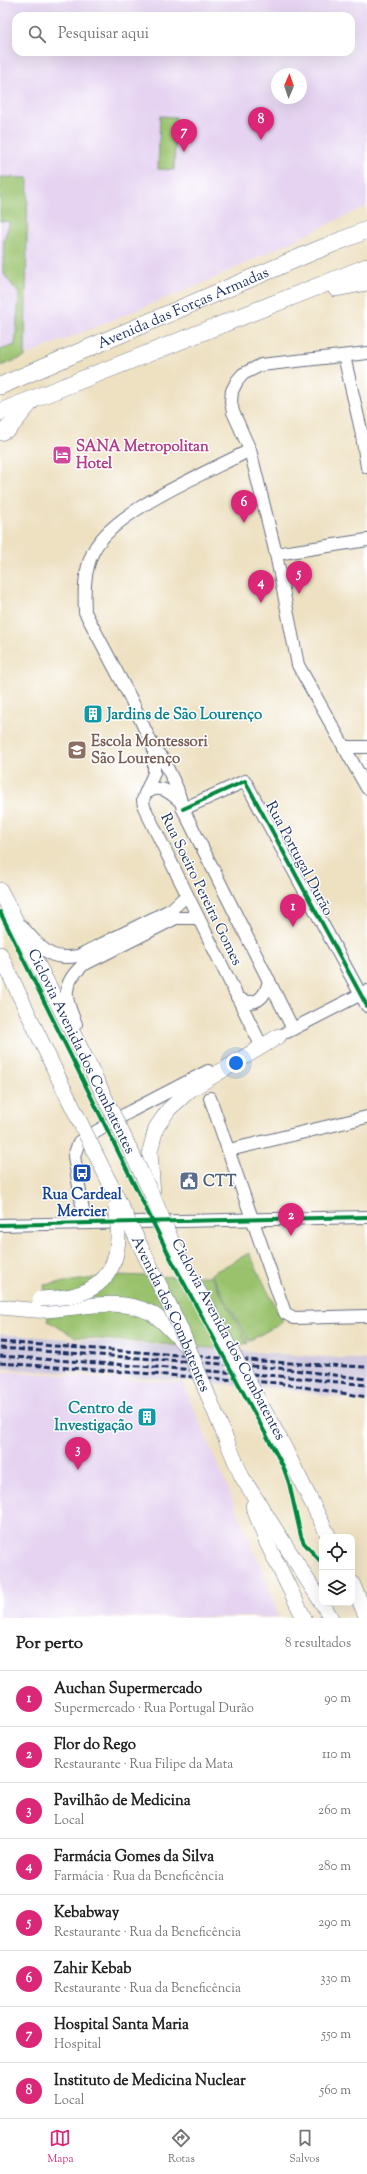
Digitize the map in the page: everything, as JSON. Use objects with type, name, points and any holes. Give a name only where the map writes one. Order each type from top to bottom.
[{"type":"highway","points":[[310,253],[367,220]]},
{"type":"highway","name":"Avenida das Forças Armadas","points":[[0,386],[367,230]]},
{"type":"highway","name":"Avenida das Forças Armadas","points":[[0,412],[367,267]]},
{"type":"highway","points":[[292,296],[367,282]]},
{"type":"highway","points":[[0,432],[9,428],[34,399]]},
{"type":"main road","name":"Avenida dos Combatentes","points":[[0,890],[90,1067],[154,1199],[182,1262],[280,1442],[327,1534]]},
{"type":"main road","name":"Avenida dos Combatentes","points":[[0,954],[188,1349],[242,1477],[319,1598]]},
{"type":"main road","points":[[154,1199],[150,1163],[151,1146],[156,1128],[169,1109],[190,1090],[278,1036]]},
{"type":"main road","points":[[41,1305],[88,1290],[104,1277],[110,1268],[118,1247],[120,1234],[114,1192]]},
{"type":"main road","points":[[0,1306],[118,1305],[136,1307],[152,1314],[160,1320],[188,1349]]},
{"type":"main road","points":[[242,1477],[267,1543],[304,1618]]},
{"type":"main road","points":[[355,1585],[367,1597]]},
{"type":"main road","points":[[355,1589],[367,1618]]},
{"type":"main road","name":"Avenida dos Combatentes","points":[[324,1606],[330,1618]]},
{"type":"street","points":[[367,353],[261,365],[243,374],[237,381],[232,391],[231,402],[233,412],[250,450],[276,554],[298,665],[367,788]]},
{"type":"street","points":[[344,356],[364,430],[367,467]]},
{"type":"street","name":"Rua Soeiro Pereira Gomes","points":[[250,450],[151,501],[118,521],[94,551],[88,566],[84,596],[85,612],[130,697],[154,749],[163,759],[177,788],[181,805],[293,1029]]},
{"type":"street","points":[[276,554],[367,540]]},
{"type":"street","points":[[344,747],[367,747]]},
{"type":"street","name":"Rua Soeiro Pereira Gomes","points":[[154,749],[154,773],[143,800],[144,807],[261,1045]]},
{"type":"street","name":"Rua Portugal Durão","points":[[181,805],[245,781],[364,993],[367,1006]]},
{"type":"street","name":"Rua Soeiro Pereira Gomes","points":[[145,794],[157,788],[166,789],[181,805]]},
{"type":"street","points":[[14,918],[43,950],[52,956],[66,958],[78,956],[172,909],[187,895]]},
{"type":"street","points":[[90,1067],[82,1037],[66,999],[67,984],[73,973],[83,965],[176,918],[198,918]]},
{"type":"street","points":[[237,997],[243,1001],[255,1002],[265,995],[269,980]]},
{"type":"street","points":[[85,1223],[74,1156],[79,1142],[131,1111],[364,993]]},
{"type":"street","points":[[210,1098],[283,1310],[289,1316],[298,1318],[367,1316]]},
{"type":"street","points":[[229,1150],[367,1117]]},
{"type":"street","points":[[0,1225],[367,1218]]},
{"type":"shaded area","points":[[0,0],[367,0],[367,206],[210,280],[0,366]]},
{"type":"shaded area","points":[[0,1334],[367,1360],[367,1402],[283,1389],[0,1368]]},
{"type":"shaded area","points":[[0,1371],[183,1383],[265,1576],[279,1617],[0,1618]]},
{"type":"green space","points":[[160,116],[176,117],[174,170],[158,169]]},
{"type":"green space","points":[[0,177],[28,178],[25,357],[0,366],[0,350],[15,345],[19,294],[5,276],[3,268],[4,239],[10,222],[0,221]]},
{"type":"green space","points":[[249,1253],[283,1322],[249,1341],[211,1274]]},
{"type":"green space","points":[[115,1275],[178,1277],[211,1276],[248,1343],[223,1349],[75,1337],[48,1321],[44,1285]]},
{"type":"railway","points":[[0,1342],[303,1364],[367,1367]]},
{"type":"railway","points":[[0,1348],[278,1368],[367,1379]]},
{"type":"railway","points":[[0,1356],[279,1376],[367,1385]]},
{"type":"railway","points":[[0,1363],[278,1383],[367,1397]]},
{"type":"cycle path","points":[[183,809],[245,781],[367,1006]]},
{"type":"cycle path","name":"Ciclovia Avenida dos Combatentes","points":[[0,912],[171,1259],[283,1466],[289,1483],[301,1536],[304,1543],[319,1560]]},
{"type":"cycle path","points":[[0,1225],[367,1217]]},
{"type":"place","name":"Instituto de Medicina Nuclear","points":[[261,140]]},
{"type":"place","name":"Hospital Santa Maria","points":[[184,152]]},
{"type":"place","name":"SANA Metropolitan Hotel","points":[[62,455]]},
{"type":"place","name":"Zahir Kebab","points":[[244,523]]},
{"type":"place","name":"Kebabway","points":[[299,594]]},
{"type":"place","name":"Farmácia Gomes da Silva","points":[[261,603]]},
{"type":"place","name":"Jardins de São Lourenço","points":[[93,714]]},
{"type":"place","name":"Escola Montessori São Lourenço","points":[[77,750]]},
{"type":"place","name":"Auchan Supermercado","points":[[293,927]]},
{"type":"place","name":"Rua Cardeal Mercier","points":[[82,1173]]},
{"type":"place","name":"CTT","points":[[189,1181]]},
{"type":"place","name":"Flor do Rego","points":[[291,1236]]},
{"type":"place","name":"Centro de Investigação","points":[[147,1417]]},
{"type":"place","name":"Pavilhão de Medicina","points":[[78,1470]]}]
